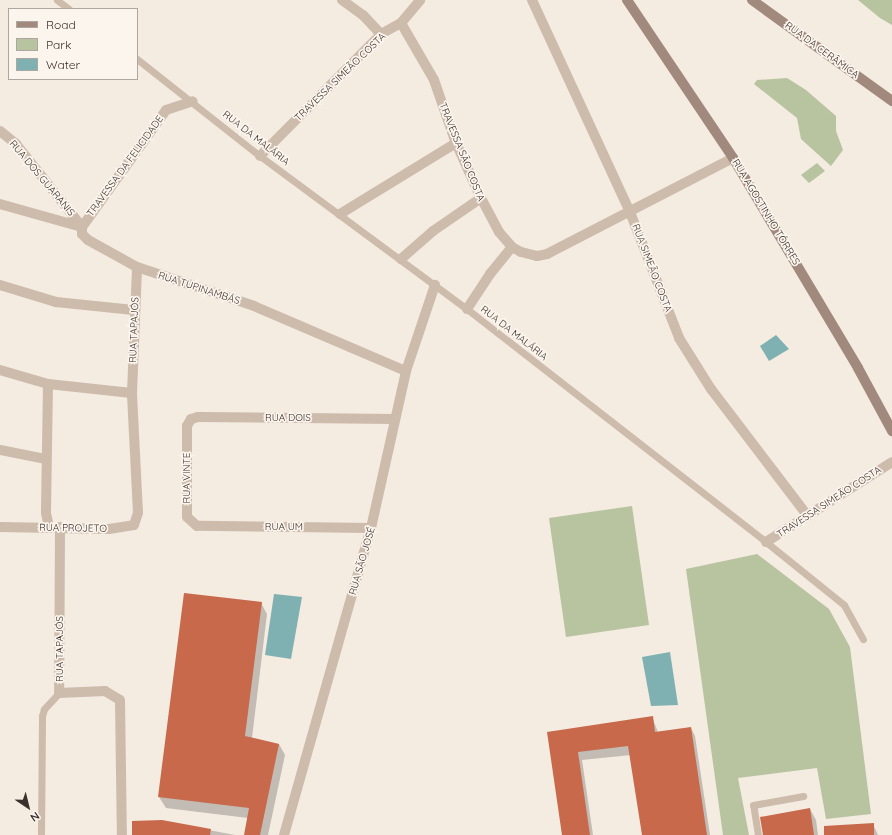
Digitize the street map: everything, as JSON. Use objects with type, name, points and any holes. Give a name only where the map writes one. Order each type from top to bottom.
[{"type":"street","points":[[342,0],[363,16],[381,34]]},
{"type":"street","name":"TRAVESSA SIMEÃO COSTA","points":[[260,156],[381,34],[401,23],[420,0]]},
{"type":"street","name":"RUA SIMEÃO COSTA","points":[[532,0],[630,212],[679,338],[693,363],[807,515]]},
{"type":"street","name":"RUA AGOSTINHO TÔRRES","points":[[627,0],[733,158],[855,361],[892,431]]},
{"type":"street","name":"RUA DA CERÂMICA","points":[[752,0],[892,101]]},
{"type":"street","name":"TRAVESSA SÃO COSTA","points":[[401,23],[434,80],[456,143],[481,198],[499,232],[512,247],[528,255],[547,254],[733,158]]},
{"type":"street","name":"TRAVESSA DA FELICIDADE","points":[[82,227],[166,110],[193,101]]},
{"type":"street","name":"RUA DOS GUARANIS","points":[[0,130],[16,144],[82,227]]},
{"type":"street","points":[[340,214],[456,143]]},
{"type":"street","points":[[401,259],[433,231],[481,198]]},
{"type":"street","points":[[0,204],[82,227]]},
{"type":"street","name":"RUA TUPINAMBÁS","points":[[82,227],[82,234],[88,240],[137,267],[254,306],[406,371]]},
{"type":"street","points":[[467,309],[490,274],[512,247]]},
{"type":"street","name":"RUA TAPAJÓS","points":[[137,267],[134,310],[132,393],[138,513]]},
{"type":"street","points":[[0,285],[56,302],[134,310]]},
{"type":"street","name":"RUA SÃO JOSÉ","points":[[284,835],[371,528],[394,419],[406,371],[435,285]]},
{"type":"street","points":[[0,370],[48,384],[132,393]]},
{"type":"street","points":[[48,384],[46,459],[49,527]]},
{"type":"street","name":"RUA DOIS","points":[[187,426],[191,419],[198,417],[394,419]]},
{"type":"street","name":"RUA VINTE","points":[[187,426],[187,517],[197,526]]},
{"type":"street","points":[[0,450],[46,459]]},
{"type":"street","name":"TRAVESSA SIMEÃO COSTA","points":[[766,542],[892,462]]},
{"type":"street","name":"RUA PROJETO","points":[[0,527],[122,528],[134,525],[138,513]]},
{"type":"street","name":"RUA UM","points":[[197,526],[371,528]]},
{"type":"street","name":"RUA TAPAJÓS","points":[[60,527],[59,694],[105,691],[120,700],[122,835]]},
{"type":"lane","points":[[57,0],[68,8]]},
{"type":"lane","name":"RUA DA MALÁRIA","points":[[138,60],[193,101],[260,156],[467,309],[766,542],[844,605],[863,639]]},
{"type":"lane","points":[[41,835],[42,716],[44,709],[59,694]]},
{"type":"lane","points":[[758,835],[753,804],[803,796]]},
{"type":"green space","points":[[858,0],[892,0],[892,25],[880,18]]},
{"type":"green space","points":[[787,78],[806,90],[836,116],[836,131],[843,150],[831,166],[801,139],[797,118],[754,84],[757,80]]},
{"type":"green space","points":[[817,163],[825,171],[809,183],[801,175]]},
{"type":"green space","points":[[632,506],[649,625],[566,637],[549,518]]},
{"type":"green space","points":[[757,554],[829,609],[850,647],[871,814],[826,819],[817,768],[738,778],[749,835],[723,835],[686,569]]},
{"type":"water","points":[[776,335],[789,349],[769,361],[760,346]]},
{"type":"water","points":[[274,594],[302,597],[291,659],[265,655]]},
{"type":"water","points":[[670,652],[678,705],[651,706],[642,657]]},
{"type":"building","points":[[184,593],[262,602],[245,736],[279,744],[260,835],[244,835],[249,808],[158,797]]},
{"type":"building","points":[[653,716],[655,732],[691,727],[707,835],[642,835],[628,746],[578,752],[590,835],[562,835],[547,732]]},
{"type":"building","points":[[810,808],[814,835],[763,835],[760,817]]},
{"type":"building","points":[[162,820],[211,829],[210,835],[132,835],[132,821]]},
{"type":"building","points":[[874,823],[874,835],[824,835],[824,826]]}]
